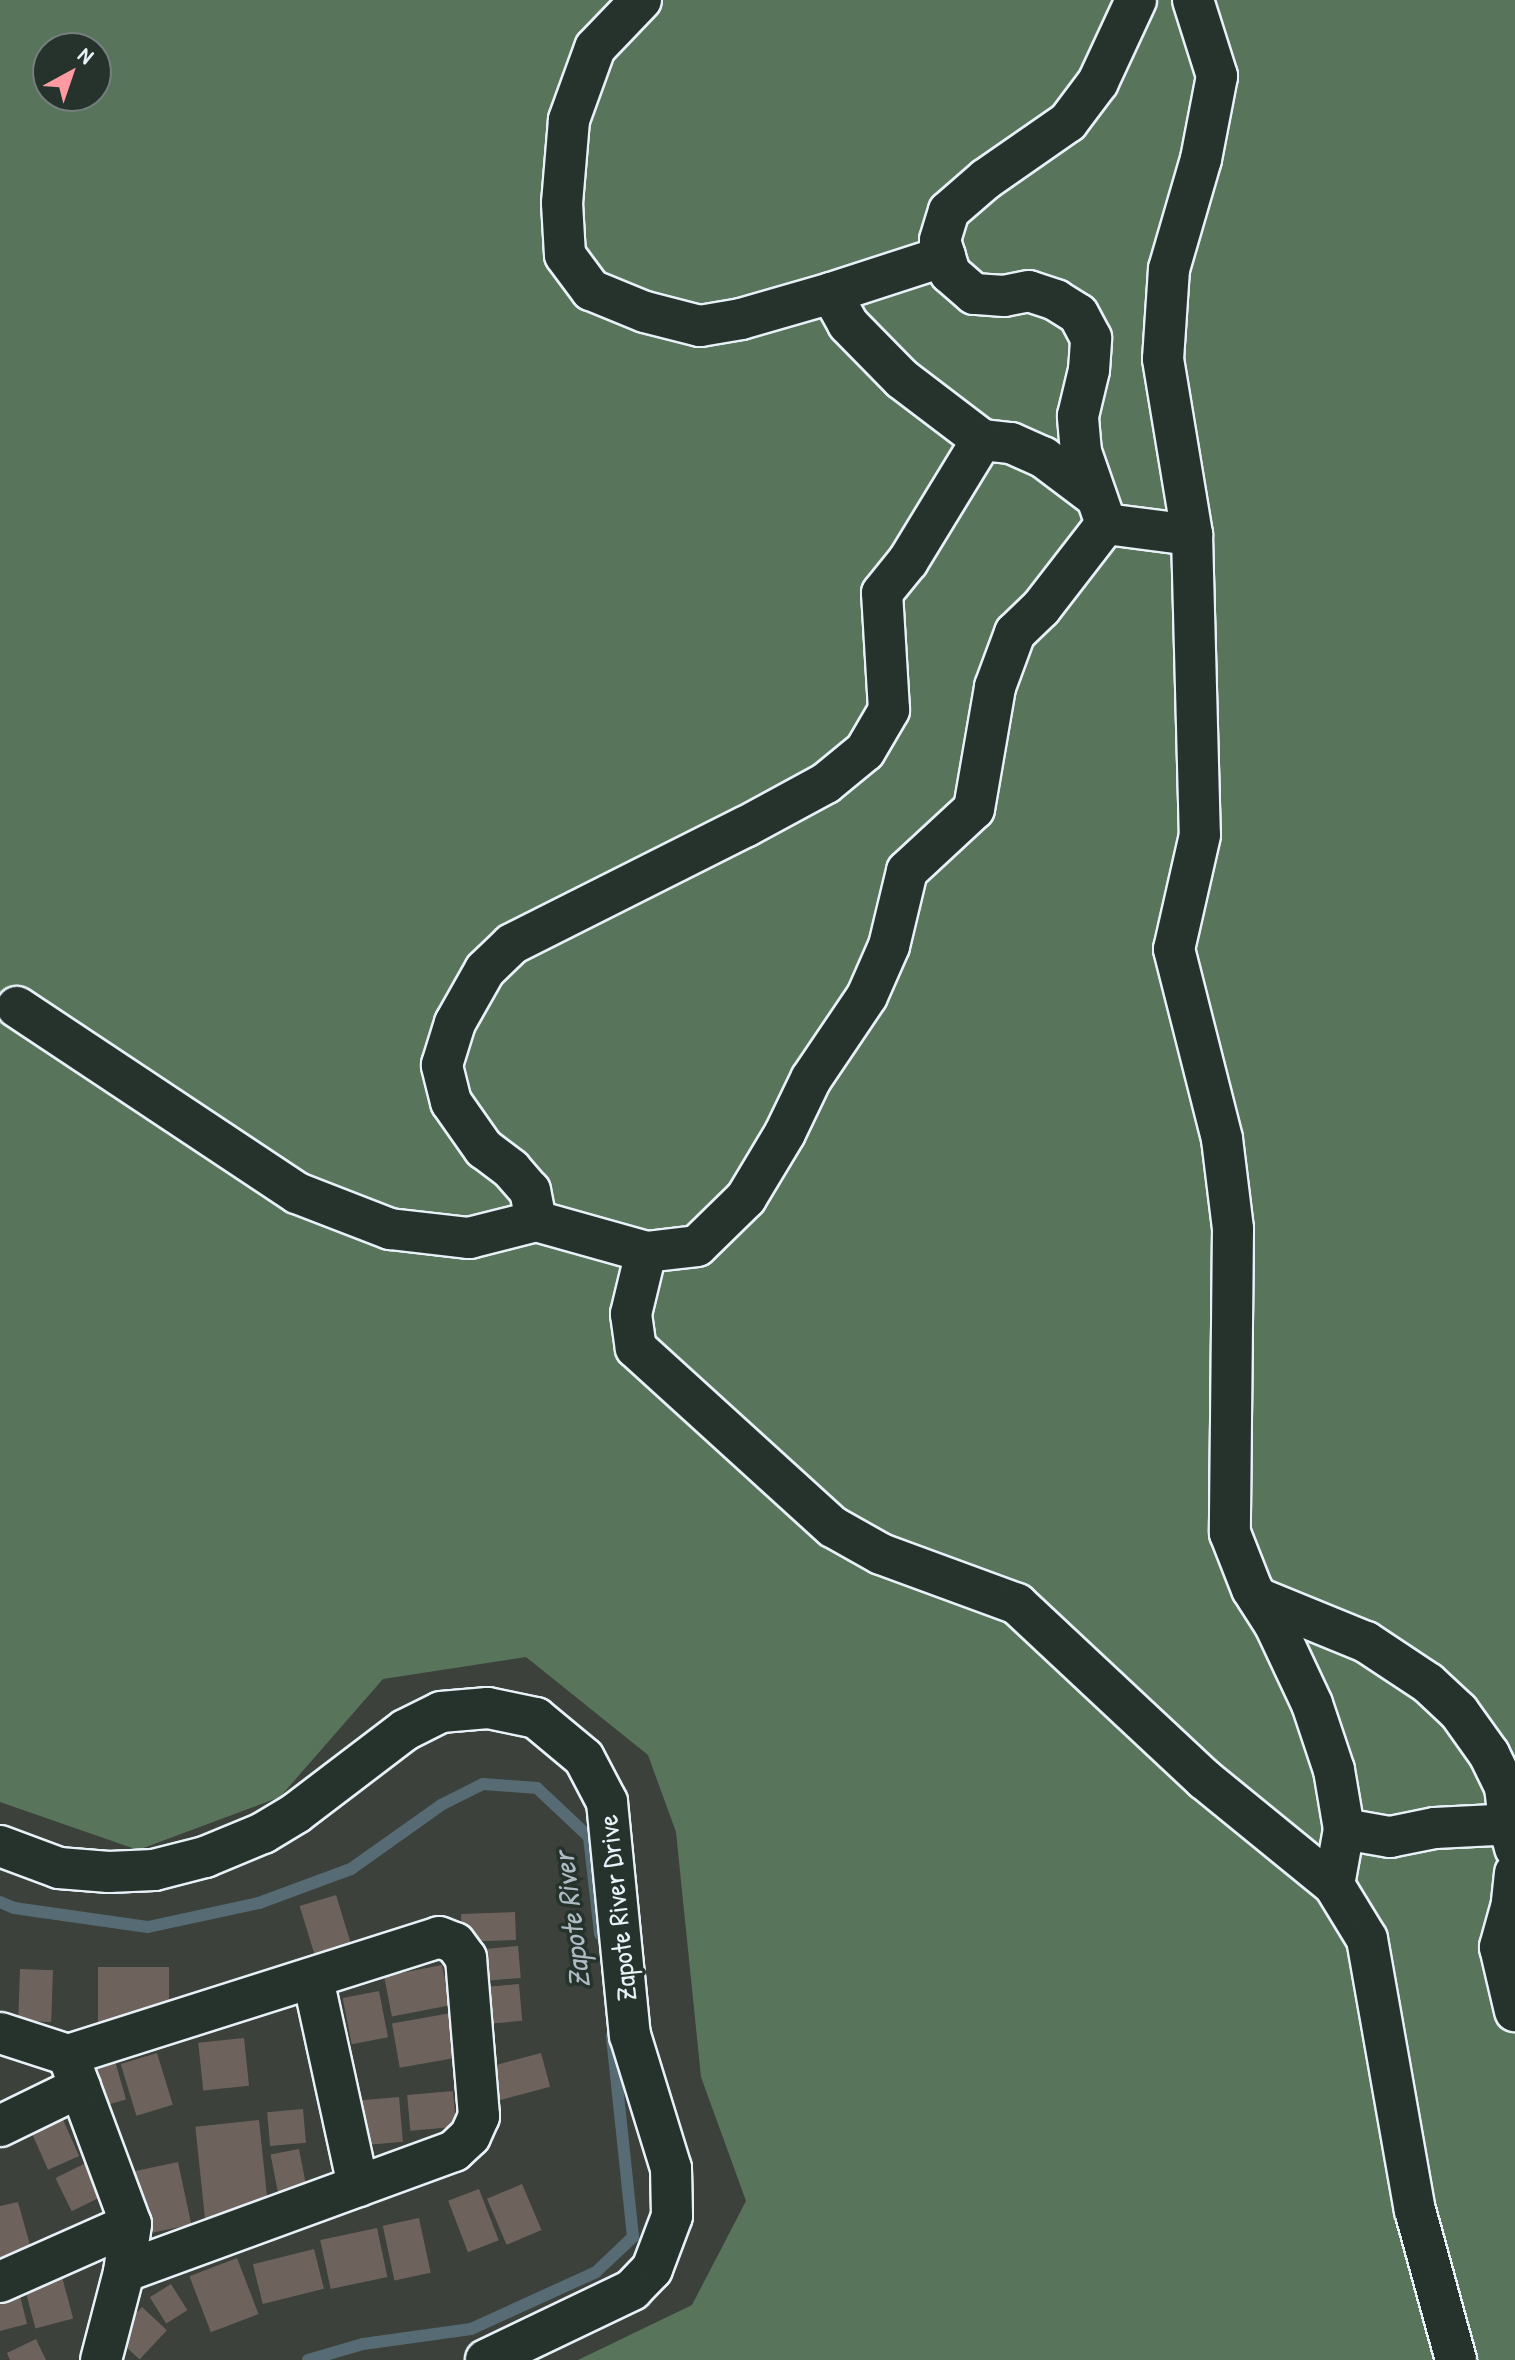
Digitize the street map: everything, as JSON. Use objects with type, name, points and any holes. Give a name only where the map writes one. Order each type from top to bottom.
[{"type":"street","points":[[641,0],[595,48],[569,120],[562,203],[565,255],[591,290],[645,312],[700,326],[741,319],[945,256]]},
{"type":"street","points":[[1101,510],[1081,452],[1078,416],[1089,370],[1091,338],[1078,314],[1056,300],[1029,291],[1004,296],[974,294],[950,273],[940,240],[949,211],[986,179],[1068,122],[1098,82],[1136,0]]},
{"type":"street","points":[[1193,0],[1217,76],[1201,159],[1169,269],[1163,359],[1192,535],[1200,835],[1174,949],[1222,1139],[1233,1229],[1230,1533],[1258,1598],[1275,1625],[1312,1704],[1334,1770],[1344,1829],[1334,1885]]},
{"type":"street","points":[[831,293],[848,324],[902,379],[982,440],[1011,443],[1043,457],[1101,510],[1192,535]]},
{"type":"street","points":[[536,1221],[530,1191],[511,1169],[484,1149],[451,1102],[442,1065],[455,1023],[485,970],[512,944],[826,783],[865,751],[889,710],[882,593],[908,561],[982,440]]},
{"type":"street","points":[[17,1007],[297,1193],[390,1229],[469,1238],[536,1221],[646,1252],[697,1246],[746,1198],[785,1133],[811,1079],[867,996],[889,946],[907,871],[974,809],[995,687],[1015,633],[1041,608],[1101,510]]},
{"type":"street","points":[[646,1252],[631,1314],[636,1348],[833,1527],[881,1554],[1017,1604],[1204,1779],[1334,1885],[1367,1939],[1415,2210],[1456,2360]]},
{"type":"street","points":[[1258,1598],[1366,1642],[1428,1683],[1459,1712],[1489,1754],[1505,1787],[1513,1839]]},
{"type":"street","name":"Zapote River Drive","points":[[0,1846],[59,1868],[109,1872],[154,1870],[205,1857],[263,1833],[296,1813],[405,1730],[441,1712],[488,1708],[536,1718],[584,1758],[607,1802],[630,2035],[671,2168],[672,2216],[652,2269],[632,2290],[486,2360]]},
{"type":"street","points":[[1344,1829],[1390,1837],[1435,1828],[1495,1825],[1513,1839]]},
{"type":"street","points":[[1515,1873],[1512,1904],[1500,1947],[1515,2011]]},
{"type":"street","points":[[0,2126],[74,2071],[313,1979],[439,1937],[455,1943],[466,1958],[479,2116],[470,2136],[454,2151],[124,2272]]},
{"type":"street","points":[[313,1979],[358,2186]]},
{"type":"street","points":[[0,2033],[74,2071],[131,2224],[124,2272],[101,2360]]},
{"type":"street","points":[[0,2282],[131,2224]]},
{"type":"green space","points":[[0,0],[1515,0],[1515,2360],[578,2360],[692,2305],[746,2201],[701,2077],[676,1832],[648,1755],[526,1657],[383,1679],[280,1797],[138,1850],[0,1802]]},
{"type":"building","points":[[336,1895],[354,1955],[318,1966],[300,1906]]},
{"type":"building","points":[[515,1912],[516,1940],[462,1942],[461,1914]]},
{"type":"building","points":[[518,1946],[521,1978],[476,1982],[473,1950]]},
{"type":"building","points":[[442,1965],[450,2005],[392,2017],[384,1976]]},
{"type":"building","points":[[98,1967],[169,1967],[169,2023],[98,2023]]},
{"type":"building","points":[[20,1969],[53,1970],[51,2022],[18,2021]]},
{"type":"building","points":[[519,1984],[522,2021],[480,2025],[477,1988]]},
{"type":"building","points":[[379,1991],[388,2037],[352,2044],[343,1998]]},
{"type":"building","points":[[451,2013],[459,2057],[400,2068],[392,2023]]},
{"type":"building","points":[[244,2038],[249,2086],[203,2091],[198,2043]]},
{"type":"building","points":[[157,2053],[173,2105],[136,2116],[121,2064]]},
{"type":"building","points":[[541,2053],[550,2087],[495,2102],[486,2068]]},
{"type":"building","points":[[115,2061],[126,2099],[94,2109],[83,2070]]},
{"type":"building","points":[[453,2091],[456,2127],[410,2131],[407,2095]]},
{"type":"building","points":[[399,2097],[403,2142],[357,2146],[353,2101]]},
{"type":"building","points":[[303,2109],[306,2143],[270,2146],[267,2112]]},
{"type":"building","points":[[60,2113],[79,2156],[48,2170],[29,2127]]},
{"type":"building","points":[[259,2120],[269,2211],[205,2218],[195,2127]]},
{"type":"building","points":[[299,2149],[307,2189],[278,2195],[271,2155]]},
{"type":"building","points":[[178,2162],[191,2225],[145,2234],[132,2172]]},
{"type":"building","points":[[86,2163],[102,2196],[72,2211],[55,2178]]},
{"type":"building","points":[[522,2184],[542,2230],[507,2245],[487,2199]]},
{"type":"building","points":[[479,2189],[499,2240],[468,2252],[448,2201]]},
{"type":"building","points":[[18,2202],[33,2256],[0,2264],[0,2206]]},
{"type":"building","points":[[419,2218],[431,2273],[394,2280],[383,2226]]},
{"type":"building","points":[[377,2228],[387,2277],[331,2289],[320,2240]]},
{"type":"building","points":[[314,2249],[324,2289],[263,2304],[253,2264]]},
{"type":"building","points":[[237,2258],[259,2314],[211,2332],[189,2276]]},
{"type":"building","points":[[61,2273],[73,2318],[35,2328],[23,2283]]},
{"type":"building","points":[[171,2284],[187,2310],[166,2324],[150,2297]]},
{"type":"building","points":[[19,2292],[27,2324],[0,2331],[0,2297]]},
{"type":"building","points":[[142,2307],[167,2330],[140,2359],[115,2336]]},
{"type":"building","points":[[36,2339],[46,2360],[10,2360],[7,2353]]},
{"type":"waterway","name":"Zapote River","points":[[0,1902],[14,1908],[148,1927],[259,1903],[351,1869],[441,1805],[483,1784],[537,1788],[589,1837],[600,1934]]},
{"type":"waterway","name":"Zapote River","points":[[308,2360],[363,2344],[471,2329],[596,2272],[633,2237],[612,2036]]}]
